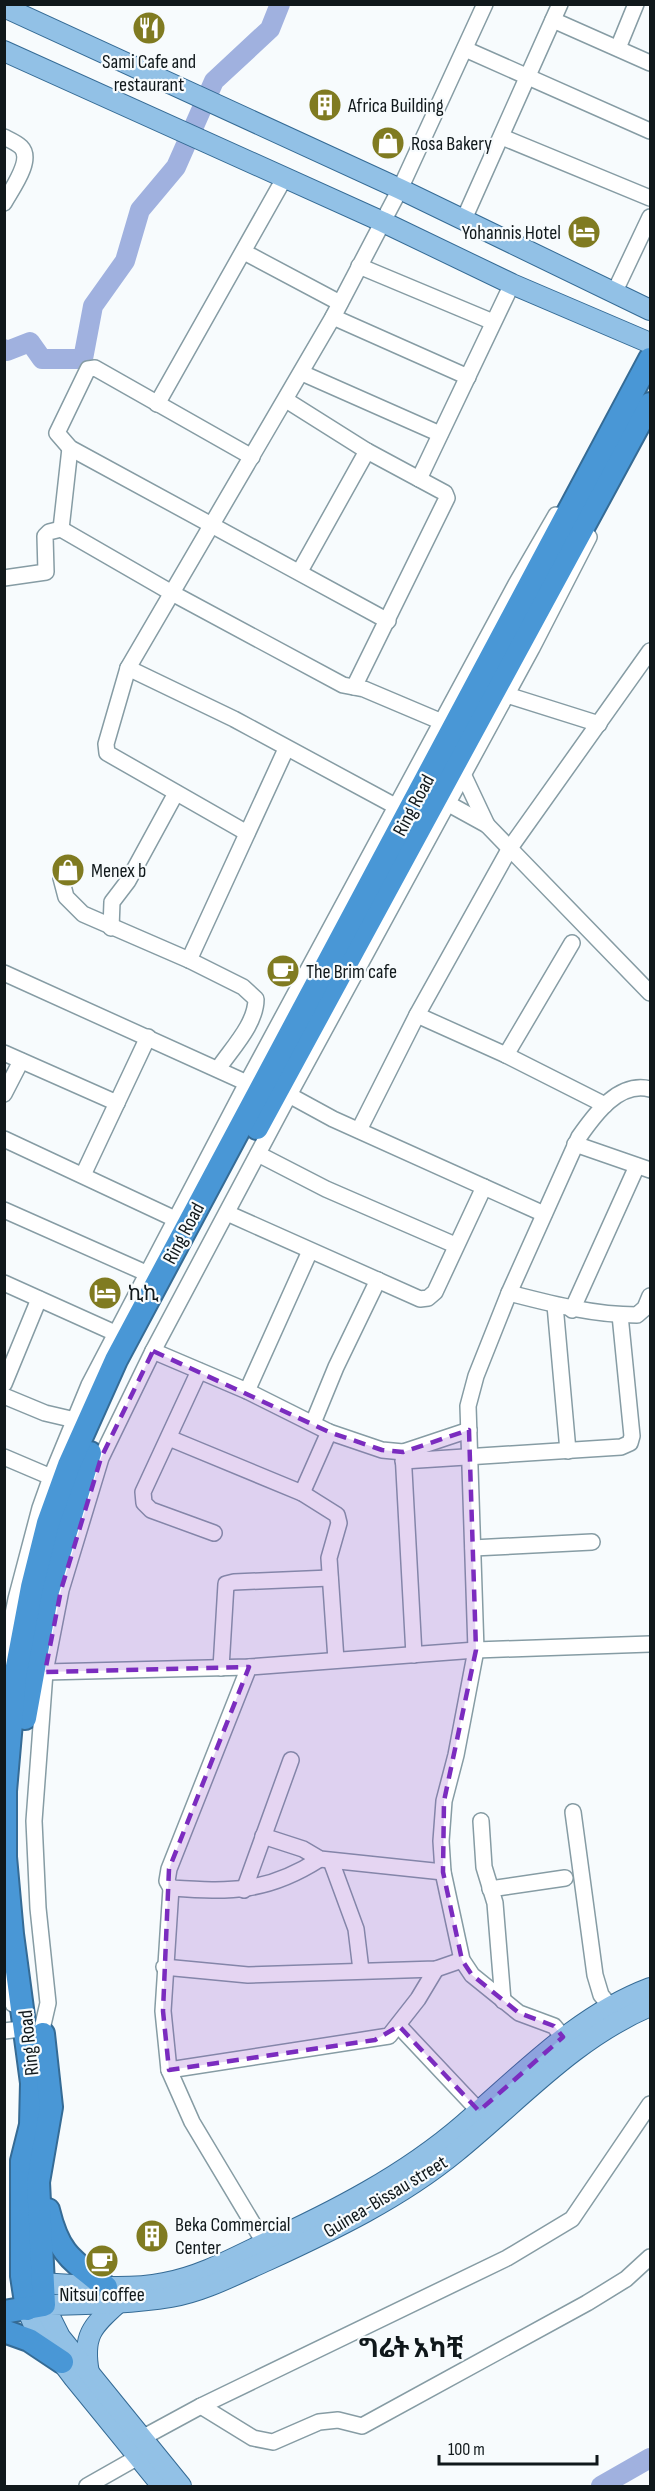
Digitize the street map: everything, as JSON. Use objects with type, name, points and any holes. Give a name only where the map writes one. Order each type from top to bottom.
[{"type":"highway","name":"Ring Road","points":[[25,2309],[26,2275],[38,2182],[32,2161],[51,2107],[30,2031],[10,1916],[5,1857],[5,1791],[15,1677],[32,1587],[48,1523],[62,1484],[116,1360],[550,552],[588,475],[651,359]]},
{"type":"highway","name":"Ring Road","points":[[30,2031],[20,1846],[21,1768],[26,1713],[48,1591],[86,1463],[141,1343],[650,406]]},
{"type":"highway","points":[[32,2161],[46,2201],[55,2237],[70,2258],[112,2295]]},
{"type":"highway","points":[[4,2198],[32,2161]]},
{"type":"highway","points":[[4,2331],[28,2340],[62,2362]]},
{"type":"main road","points":[[6,11],[400,189],[651,310]]},
{"type":"main road","points":[[4,51],[285,177],[512,284],[651,343]]},
{"type":"main road","points":[[26,2275],[112,2295],[177,2281],[317,2220],[393,2177],[434,2149],[563,2037],[609,2006],[651,1988]]},
{"type":"main road","name":"Guinea-Bissau street","points":[[25,2309],[112,2295],[171,2297],[207,2287],[336,2228],[444,2162],[549,2069],[591,2036],[651,2006]]},
{"type":"main road","points":[[89,2373],[86,2358],[92,2329],[112,2295]]},
{"type":"main road","points":[[25,2309],[62,2362],[180,2487]]},
{"type":"main road","points":[[25,2309],[60,2337],[89,2373],[144,2448],[162,2487]]},
{"type":"street","points":[[247,833],[108,753],[106,744],[128,668],[302,373],[336,310],[400,189],[485,4]]},
{"type":"street","points":[[464,219],[560,4]]},
{"type":"street","points":[[618,48],[636,4]]},
{"type":"street","points":[[553,20],[651,63]]},
{"type":"street","points":[[465,49],[526,78],[651,131]]},
{"type":"street","points":[[4,137],[20,146],[25,153],[24,164],[4,203]]},
{"type":"street","points":[[502,137],[651,198]]},
{"type":"street","points":[[157,404],[285,177]]},
{"type":"street","points":[[615,291],[651,217]]},
{"type":"street","points":[[244,252],[336,310],[468,377]]},
{"type":"street","points":[[359,266],[493,322]]},
{"type":"street","points":[[419,479],[512,284]]},
{"type":"street","points":[[252,458],[95,368],[88,369],[57,433],[70,448],[300,571],[388,621]]},
{"type":"street","points":[[302,373],[440,434]]},
{"type":"street","points":[[286,400],[367,451],[445,493],[447,498],[354,687]]},
{"type":"street","points":[[61,529],[70,448]]},
{"type":"street","points":[[300,571],[367,451]]},
{"type":"street","points":[[30,2031],[48,2003],[38,1908],[33,1821],[45,1672],[61,1590],[101,1458],[153,1351],[289,1095],[574,570],[610,490],[615,469]]},
{"type":"street","points":[[4,1659],[10,1597],[51,1477],[115,1333],[541,537],[566,500],[588,475]]},
{"type":"street","points":[[61,529],[172,593],[343,685],[354,687],[442,722]]},
{"type":"street","points":[[4,578],[46,572],[45,536],[61,529]]},
{"type":"street","points":[[359,1130],[417,1015],[510,848],[651,651]]},
{"type":"street","points":[[128,668],[234,719],[397,807]]},
{"type":"street","points":[[507,695],[599,724]]},
{"type":"street","points":[[189,960],[286,749]]},
{"type":"street","points":[[463,774],[487,825]]},
{"type":"street","points":[[111,928],[112,902],[128,881],[176,793]]},
{"type":"street","points":[[447,804],[487,825],[651,993]]},
{"type":"street","points":[[61,878],[66,897],[73,906],[111,928],[189,960],[243,987],[256,999],[256,1009],[247,1028],[218,1069]]},
{"type":"street","points":[[506,1055],[572,943]]},
{"type":"street","points":[[4,973],[247,1083]]},
{"type":"street","points":[[417,1015],[506,1055],[605,1105]]},
{"type":"street","points":[[83,1175],[148,1037]]},
{"type":"street","points":[[4,1053],[117,1102]]},
{"type":"street","points":[[4,1094],[21,1061]]},
{"type":"street","points":[[563,2037],[554,2026],[519,2013],[472,1975],[462,1960],[443,1872],[441,1841],[444,1801],[456,1755],[476,1650],[472,1458],[468,1406],[476,1377],[509,1293],[575,1144],[593,1117],[620,1093],[641,1087],[651,1089]]},
{"type":"street","points":[[289,1095],[359,1130],[544,1214]]},
{"type":"street","points":[[4,1139],[175,1220]]},
{"type":"street","points":[[572,1310],[644,1168],[575,1144]]},
{"type":"street","points":[[258,1154],[326,1189],[455,1245]]},
{"type":"street","points":[[227,1213],[420,1299],[428,1298],[435,1292],[484,1187]]},
{"type":"street","points":[[4,1210],[146,1274]]},
{"type":"street","points":[[247,1391],[310,1251]]},
{"type":"street","points":[[313,1423],[336,1368],[378,1280]]},
{"type":"street","points":[[4,1283],[115,1333]]},
{"type":"street","points":[[509,1293],[572,1310],[620,1315],[637,1315],[645,1308],[651,1296]]},
{"type":"street","points":[[4,1384],[39,1299]]},
{"type":"street","points":[[555,1305],[567,1451]]},
{"type":"street","points":[[153,1351],[247,1391],[328,1432],[403,1457],[472,1458],[621,1447],[630,1443],[632,1436],[620,1315]]},
{"type":"street","points":[[199,1371],[143,1492],[144,1503],[151,1510],[214,1533]]},
{"type":"street","points":[[4,1396],[45,1413],[75,1420]]},
{"type":"street","points":[[403,1457],[469,1430]]},
{"type":"street","points":[[302,1493],[328,1432]]},
{"type":"street","points":[[169,1438],[302,1493],[337,1515],[339,1523],[329,1558],[336,1660]]},
{"type":"street","points":[[4,1457],[51,1477]]},
{"type":"street","points":[[403,1457],[414,1655]]},
{"type":"street","points":[[473,1548],[592,1542]]},
{"type":"street","points":[[221,1668],[226,1584],[330,1578]]},
{"type":"street","points":[[45,1672],[249,1667],[476,1650],[651,1644]]},
{"type":"street","points":[[249,1667],[169,1869],[167,1881],[171,1888],[164,1967],[163,2011],[169,2070],[192,2122],[264,2244]]},
{"type":"street","points":[[244,1890],[291,1760]]},
{"type":"street","points":[[573,1812],[595,1975],[601,1995],[609,2006]]},
{"type":"street","points":[[481,1821],[484,1867],[497,1924],[503,2001]]},
{"type":"street","points":[[263,1836],[303,1849],[326,1860],[443,1872]]},
{"type":"street","points":[[171,1888],[230,1892],[244,1890],[297,1873],[326,1860]]},
{"type":"street","points":[[326,1860],[356,1929],[362,1970]]},
{"type":"street","points":[[490,1889],[565,1878]]},
{"type":"street","points":[[164,1967],[248,1975],[436,1969],[462,1960]]},
{"type":"street","points":[[169,2070],[390,2036],[436,1969]]},
{"type":"street","points":[[4,1972],[30,2031]]},
{"type":"street","points":[[399,2026],[479,2111]]},
{"type":"street","points":[[4,2031],[30,2031]]},
{"type":"street","points":[[87,2487],[201,2406],[507,2258],[572,2218],[651,2104]]},
{"type":"street","points":[[201,2406],[253,2438],[273,2442],[319,2422],[338,2420],[362,2426],[587,2303],[626,2279],[651,2258]]},
{"type":"highlighted area","points":[[153,1351],[329,1432],[382,1450],[403,1452],[469,1430],[476,1650],[444,1801],[443,1872],[462,1960],[472,1975],[519,2013],[554,2026],[563,2037],[479,2111],[399,2026],[375,2040],[169,2070],[163,2011],[169,1869],[249,1667],[45,1672],[61,1590],[101,1458]]},
{"type":"waterway","points":[[4,349],[7,351],[30,342],[42,359],[83,359],[93,306],[125,261],[140,210],[176,167],[214,81],[270,29],[280,4]]},
{"type":"waterway","points":[[601,2486],[650,2458]]},
{"type":"place","name":"Sami Cafe and restaurant","points":[[149,28]]},
{"type":"place","name":"Africa Building","points":[[325,105]]},
{"type":"place","name":"Rosa Bakery","points":[[388,143]]},
{"type":"place","name":"Yohannis Hotel","points":[[584,232]]},
{"type":"place","name":"Menex b","points":[[68,870]]},
{"type":"place","name":"The Brim cafe","points":[[283,971]]},
{"type":"place","name":"ኪኪ","points":[[105,1293]]},
{"type":"place","name":"Beka Commercial Center","points":[[152,2236]]},
{"type":"place","name":"Nitsui coffee","points":[[102,2261]]},
{"type":"district","name":"ግሬት አካቺ","points":[[411,2348]]}]
